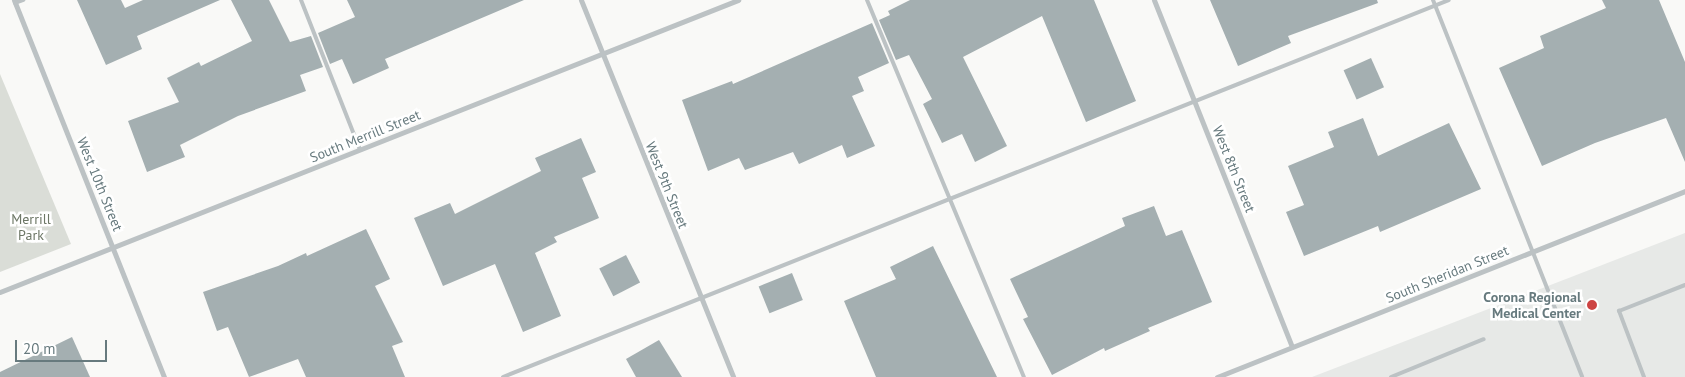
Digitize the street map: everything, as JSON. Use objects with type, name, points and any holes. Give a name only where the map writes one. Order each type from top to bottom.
[{"type":"street","name":"West 9th Street","points":[[581,0],[733,377]]},
{"type":"street","name":"South Merrill Street","points":[[0,292],[738,0]]},
{"type":"street","name":"West 8th Street","points":[[1154,0],[1292,347]]},
{"type":"street","name":"West 10th Street","points":[[15,2],[164,377]]},
{"type":"street","name":"South Sheridan Street","points":[[1217,377],[1685,191]]},
{"type":"lane","points":[[15,2],[23,0]]},
{"type":"lane","points":[[301,0],[360,150]]},
{"type":"lane","points":[[867,0],[1024,377]]},
{"type":"lane","points":[[1433,0],[1582,377]]},
{"type":"lane","points":[[502,377],[1449,0]]},
{"type":"lane","points":[[1644,377],[1619,311],[1685,285]]},
{"type":"lane","points":[[1391,377],[1484,339]]},
{"type":"shaded area","name":"Corona Regional Medical Center","points":[[1685,233],[1685,377],[1312,377]]},
{"type":"green space","name":"Merrill Park","points":[[0,74],[71,244],[0,272]]},
{"type":"building","points":[[77,0],[121,0],[125,8],[143,0],[220,0],[137,36],[142,49],[106,65]]},
{"type":"building","points":[[231,0],[269,0],[290,42],[311,36],[323,67],[300,75],[306,91],[238,116],[180,145],[185,157],[147,172],[128,121],[179,102],[167,78],[199,62],[201,66],[252,41]]},
{"type":"building","points":[[347,0],[524,0],[385,59],[389,68],[353,84],[342,59],[330,64],[318,33],[355,17]]},
{"type":"building","points":[[910,0],[1094,0],[1136,101],[1086,122],[1042,16],[963,57],[1007,146],[975,162],[962,134],[942,143],[923,104],[932,99],[909,55],[896,60],[879,20],[890,15],[888,11]]},
{"type":"building","points":[[1210,0],[1377,0],[1378,3],[1288,36],[1291,43],[1238,66]]},
{"type":"building","points":[[1602,0],[1659,0],[1685,62],[1685,162],[1666,118],[1595,143],[1542,166],[1499,68],[1544,48],[1540,36],[1606,8]]},
{"type":"building","points":[[872,23],[889,63],[858,77],[864,91],[852,96],[875,146],[847,158],[842,145],[799,164],[793,152],[745,170],[739,158],[708,171],[682,100],[732,81],[733,84]]},
{"type":"building","points":[[1371,58],[1384,87],[1357,99],[1344,70]]},
{"type":"building","points":[[1363,118],[1378,156],[1449,123],[1481,189],[1380,232],[1378,226],[1304,256],[1286,212],[1304,205],[1288,166],[1334,147],[1328,132]]},
{"type":"building","points":[[581,138],[596,172],[582,178],[599,218],[554,237],[557,242],[535,253],[561,316],[523,332],[495,264],[443,286],[414,218],[450,203],[455,214],[541,171],[535,158]]},
{"type":"building","points":[[1154,206],[1166,236],[1182,230],[1212,302],[1148,328],[1150,331],[1105,351],[1104,348],[1052,375],[1023,319],[1028,317],[1010,279],[1125,226],[1122,218]]},
{"type":"building","points":[[366,229],[390,279],[375,286],[403,342],[392,346],[405,377],[306,377],[298,359],[249,377],[228,327],[217,331],[203,292],[278,266],[306,253],[307,256]]},
{"type":"building","points":[[933,246],[997,377],[876,377],[844,301],[896,279],[890,267]]},
{"type":"building","points":[[626,255],[640,283],[613,296],[599,269]]},
{"type":"building","points":[[792,273],[803,300],[769,313],[759,286]]},
{"type":"building","points":[[72,337],[90,377],[0,377],[0,372]]},
{"type":"building","points":[[659,340],[682,377],[636,377],[626,359]]},
{"type":"place","name":"Corona Regional Medical Center","points":[[1592,305]]}]
